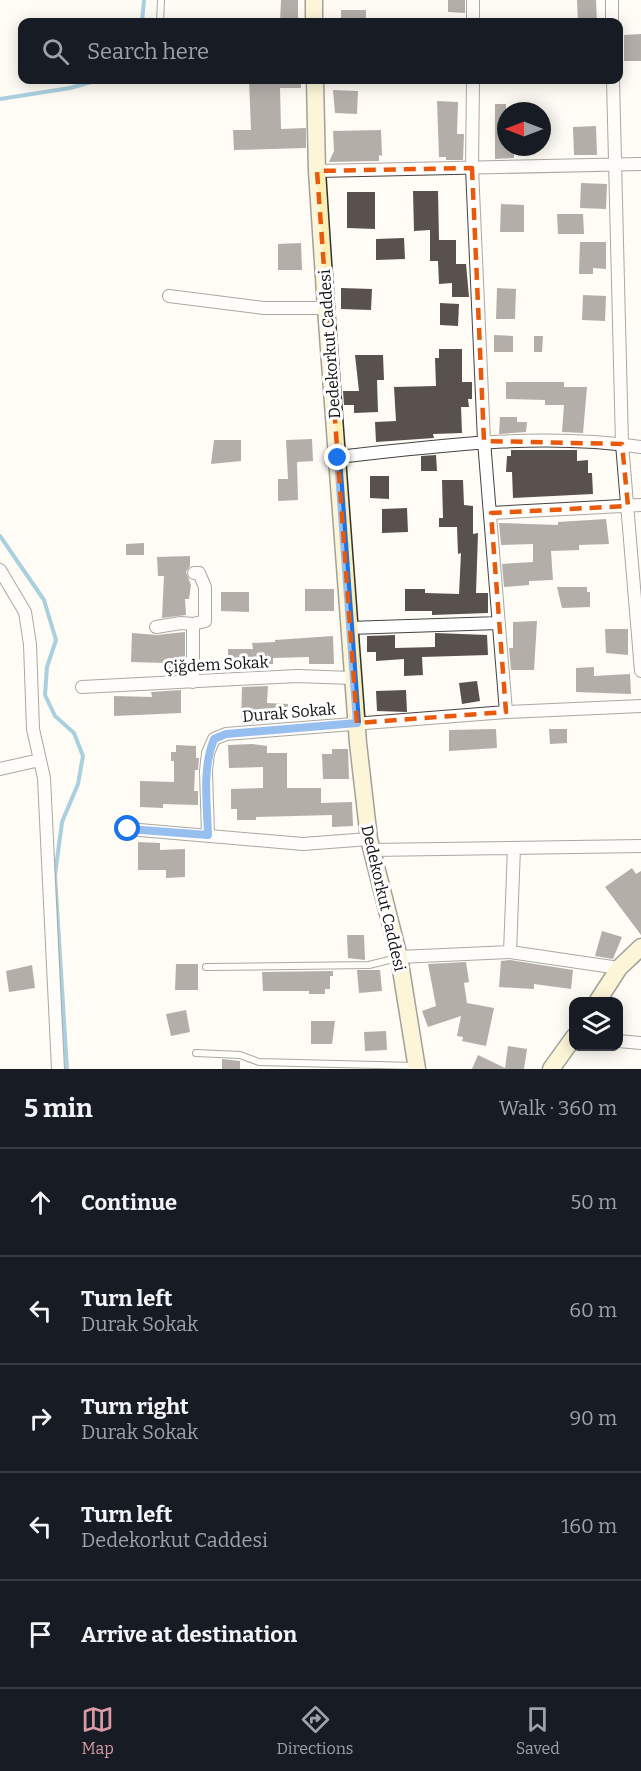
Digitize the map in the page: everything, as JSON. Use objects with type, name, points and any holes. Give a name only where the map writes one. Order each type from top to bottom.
[{"type":"street","points":[[314,0],[314,18]]},
{"type":"street","points":[[473,0],[473,18]]},
{"type":"street","points":[[612,0],[612,18]]},
{"type":"street","name":"Dedekorkut Caddesi","points":[[315,84],[317,171],[352,678],[370,844],[399,957],[417,1067]]},
{"type":"street","points":[[473,84],[472,168],[483,441],[491,513],[506,712]]},
{"type":"street","points":[[613,84],[613,165],[622,444],[639,619],[641,671]]},
{"type":"street","points":[[317,171],[641,164]]},
{"type":"street","points":[[169,296],[264,308],[326,308]]},
{"type":"street","points":[[338,458],[483,441],[622,444],[641,447]]},
{"type":"street","points":[[491,513],[641,505]]},
{"type":"street","points":[[0,570],[25,612],[30,644],[33,729],[44,778],[58,1069]]},
{"type":"street","points":[[156,627],[205,621],[205,587],[199,573],[194,573]]},
{"type":"street","points":[[348,628],[500,623]]},
{"type":"street","points":[[193,624],[193,682]]},
{"type":"street","name":"Çiğdem Sokak","points":[[82,687],[297,676],[352,678]]},
{"type":"street","points":[[357,723],[506,712],[641,706]]},
{"type":"street","name":"Durak Sokak","points":[[208,835],[206,771],[208,753],[214,739],[226,734],[357,723]]},
{"type":"street","points":[[0,769],[40,760]]},
{"type":"street","points":[[128,829],[303,844],[514,848],[641,846]]},
{"type":"street","points":[[510,952],[514,848]]},
{"type":"street","points":[[600,997],[619,968],[641,947]]},
{"type":"street","points":[[399,957],[510,952],[619,968]]},
{"type":"street","points":[[623,1041],[641,1043]]},
{"type":"street","points":[[551,1069],[569,1043]]},
{"type":"lane","points":[[160,18],[161,0]]},
{"type":"lane","points":[[206,967],[369,965],[399,957]]},
{"type":"lane","points":[[196,1053],[240,1055],[259,1062],[417,1067]]},
{"type":"highlighted area","points":[[472,168],[484,441],[622,444],[628,506],[491,513],[506,712],[357,723],[317,171]]},
{"type":"building","points":[[281,0],[298,0],[298,18],[280,18]]},
{"type":"building","points":[[448,0],[465,0],[465,13],[448,12]]},
{"type":"building","points":[[577,0],[596,0],[597,18],[578,18]]},
{"type":"building","points":[[341,10],[366,10],[366,18],[341,18]]},
{"type":"building","points":[[641,34],[641,61],[624,61],[624,35]]},
{"type":"building","points":[[249,84],[301,84],[301,88],[280,88],[281,129],[306,128],[306,148],[234,150],[233,130],[251,130]]},
{"type":"building","points":[[333,90],[358,91],[357,114],[335,113]]},
{"type":"building","points":[[437,101],[458,102],[457,134],[464,134],[463,160],[446,160],[446,157],[439,157]]},
{"type":"building","points":[[495,104],[497,104],[497,156],[514,156],[514,158],[495,159]]},
{"type":"building","points":[[596,126],[597,155],[574,155],[573,127]]},
{"type":"building","points":[[381,130],[382,156],[379,155],[379,161],[329,162],[334,151],[333,131]]},
{"type":"building","points":[[581,183],[607,184],[606,209],[580,208]]},
{"type":"building","points":[[413,191],[438,191],[439,240],[456,240],[456,264],[466,264],[469,297],[452,297],[452,283],[439,284],[438,261],[430,261],[430,230],[414,231]]},
{"type":"building","points":[[347,192],[375,192],[375,229],[347,228]]},
{"type":"building","points":[[501,204],[524,205],[524,232],[500,232]]},
{"type":"building","points":[[557,214],[583,214],[584,234],[558,234]]},
{"type":"building","points":[[404,238],[405,259],[376,260],[376,239]]},
{"type":"building","points":[[580,242],[606,242],[606,269],[593,268],[593,274],[579,274]]},
{"type":"building","points":[[301,243],[302,270],[278,270],[278,244]]},
{"type":"building","points":[[341,288],[372,289],[371,310],[341,309]]},
{"type":"building","points":[[497,288],[516,289],[515,319],[496,319]]},
{"type":"building","points":[[583,295],[606,296],[605,321],[582,320]]},
{"type":"building","points":[[440,303],[459,304],[458,326],[440,325]]},
{"type":"building","points":[[494,335],[513,336],[513,352],[494,352]]},
{"type":"building","points":[[534,336],[543,336],[542,352],[534,352]]},
{"type":"building","points":[[439,349],[462,349],[462,382],[472,382],[472,399],[468,399],[469,407],[461,407],[462,433],[433,434],[434,438],[376,442],[375,422],[396,421],[394,387],[436,386],[435,358],[439,358]]},
{"type":"building","points":[[355,355],[383,355],[384,380],[377,380],[378,412],[354,413],[354,405],[344,405],[343,391],[359,391]]},
{"type":"building","points":[[506,382],[564,382],[564,387],[587,387],[583,433],[562,432],[564,405],[545,405],[545,400],[506,399]]},
{"type":"building","points":[[500,417],[517,417],[517,422],[527,422],[526,432],[499,434]]},
{"type":"building","points":[[312,439],[313,461],[297,462],[298,500],[278,501],[278,479],[288,479],[286,440]]},
{"type":"building","points":[[214,440],[241,440],[241,461],[211,464]]},
{"type":"building","points":[[511,450],[577,450],[577,461],[588,460],[588,473],[592,473],[593,494],[513,498],[512,472],[506,472],[507,456],[511,456]]},
{"type":"building","points":[[436,455],[437,471],[421,471],[421,456]]},
{"type":"building","points":[[370,476],[389,476],[389,499],[370,498]]},
{"type":"building","points":[[442,480],[463,480],[464,505],[473,506],[473,534],[478,533],[476,593],[488,593],[488,613],[432,615],[432,611],[405,611],[405,589],[425,589],[425,593],[459,594],[461,553],[458,554],[457,527],[439,527],[439,518],[443,518]]},
{"type":"building","points":[[407,508],[408,532],[382,533],[382,509]]},
{"type":"building","points":[[606,519],[609,544],[579,545],[579,550],[551,551],[553,580],[529,581],[529,585],[504,587],[502,564],[533,562],[533,544],[501,545],[499,523],[558,525],[558,522]]},
{"type":"building","points":[[144,543],[144,555],[126,555],[126,544]]},
{"type":"building","points":[[190,556],[190,566],[186,572],[191,585],[189,599],[185,599],[186,615],[162,618],[164,576],[158,576],[157,557]]},
{"type":"building","points":[[557,587],[587,587],[587,592],[590,592],[590,607],[562,608]]},
{"type":"building","points":[[305,589],[334,589],[334,611],[305,611]]},
{"type":"building","points":[[221,592],[249,592],[249,612],[221,611]]},
{"type":"building","points":[[537,621],[534,670],[511,670],[509,648],[513,648],[513,622]]},
{"type":"building","points":[[605,629],[628,629],[628,655],[606,653]]},
{"type":"building","points":[[185,632],[185,673],[167,674],[166,663],[131,662],[132,633],[157,635]]},
{"type":"building","points":[[435,633],[487,635],[488,655],[422,657],[423,675],[404,676],[404,659],[376,661],[376,652],[367,652],[367,636],[395,635],[395,648],[435,647]]},
{"type":"building","points":[[333,636],[334,664],[309,664],[309,657],[273,658],[273,664],[247,664],[247,668],[228,668],[228,649],[253,649],[252,643],[275,642],[275,640]]},
{"type":"building","points":[[594,667],[594,676],[630,674],[631,694],[576,692],[576,668]]},
{"type":"building","points":[[477,681],[480,701],[462,704],[459,683]]},
{"type":"building","points":[[268,686],[267,703],[288,704],[287,721],[241,724],[242,687]]},
{"type":"building","points":[[181,690],[181,713],[114,716],[114,696],[152,697],[151,692]]},
{"type":"building","points":[[406,690],[407,712],[377,711],[376,691]]},
{"type":"building","points":[[496,729],[497,748],[449,751],[449,730]]},
{"type":"building","points":[[549,729],[567,729],[567,743],[550,744]]},
{"type":"building","points":[[176,745],[196,746],[196,758],[199,758],[198,770],[195,770],[194,791],[198,791],[198,805],[163,804],[163,808],[140,807],[140,781],[174,782],[174,761],[171,761],[171,752],[176,752]]},
{"type":"building","points":[[228,745],[267,746],[267,753],[287,753],[287,788],[321,788],[321,803],[352,802],[353,826],[332,827],[332,815],[256,817],[256,820],[237,820],[237,809],[231,809],[231,789],[263,788],[263,767],[229,768]]},
{"type":"building","points":[[332,749],[348,749],[349,779],[323,779],[322,754],[332,754]]},
{"type":"building","points":[[138,842],[160,843],[160,850],[185,849],[185,877],[166,878],[166,870],[138,870]]},
{"type":"building","points":[[632,868],[636,874],[641,871],[641,935],[605,887]]},
{"type":"building","points":[[602,931],[622,937],[613,959],[595,956]]},
{"type":"building","points":[[347,935],[364,935],[365,960],[348,958]]},
{"type":"building","points":[[510,960],[573,970],[571,989],[534,984],[534,989],[499,987],[501,961]]},
{"type":"building","points":[[466,962],[469,982],[464,983],[467,1003],[494,1008],[486,1046],[462,1041],[463,1037],[457,1036],[461,1016],[428,1027],[422,1011],[436,1006],[428,964]]},
{"type":"building","points":[[176,964],[198,964],[198,990],[175,990]]},
{"type":"building","points":[[32,965],[35,988],[9,992],[6,971]]},
{"type":"building","points":[[357,970],[380,970],[382,991],[359,993]]},
{"type":"building","points":[[333,971],[333,976],[330,976],[330,989],[325,989],[325,994],[309,994],[309,991],[263,991],[262,972]]},
{"type":"building","points":[[186,1010],[190,1032],[171,1036],[166,1014]]},
{"type":"building","points":[[311,1021],[335,1021],[332,1044],[311,1044]]},
{"type":"building","points":[[386,1031],[387,1050],[365,1051],[364,1032]]},
{"type":"building","points":[[508,1046],[527,1049],[524,1069],[472,1069],[478,1055],[505,1068]]},
{"type":"building","points":[[222,1059],[240,1061],[240,1069],[222,1069]]},
{"type":"waterway","points":[[142,18],[144,0]]},
{"type":"waterway","points":[[0,99],[84,84]]},
{"type":"waterway","points":[[0,536],[44,600],[56,640],[47,667],[45,695],[55,716],[74,733],[83,756],[78,784],[62,822],[55,875],[67,1069]]},
{"type":"route","points":[[128,829],[208,835],[206,771],[208,753],[214,739],[226,734],[357,723],[348,628],[338,458]]}]
